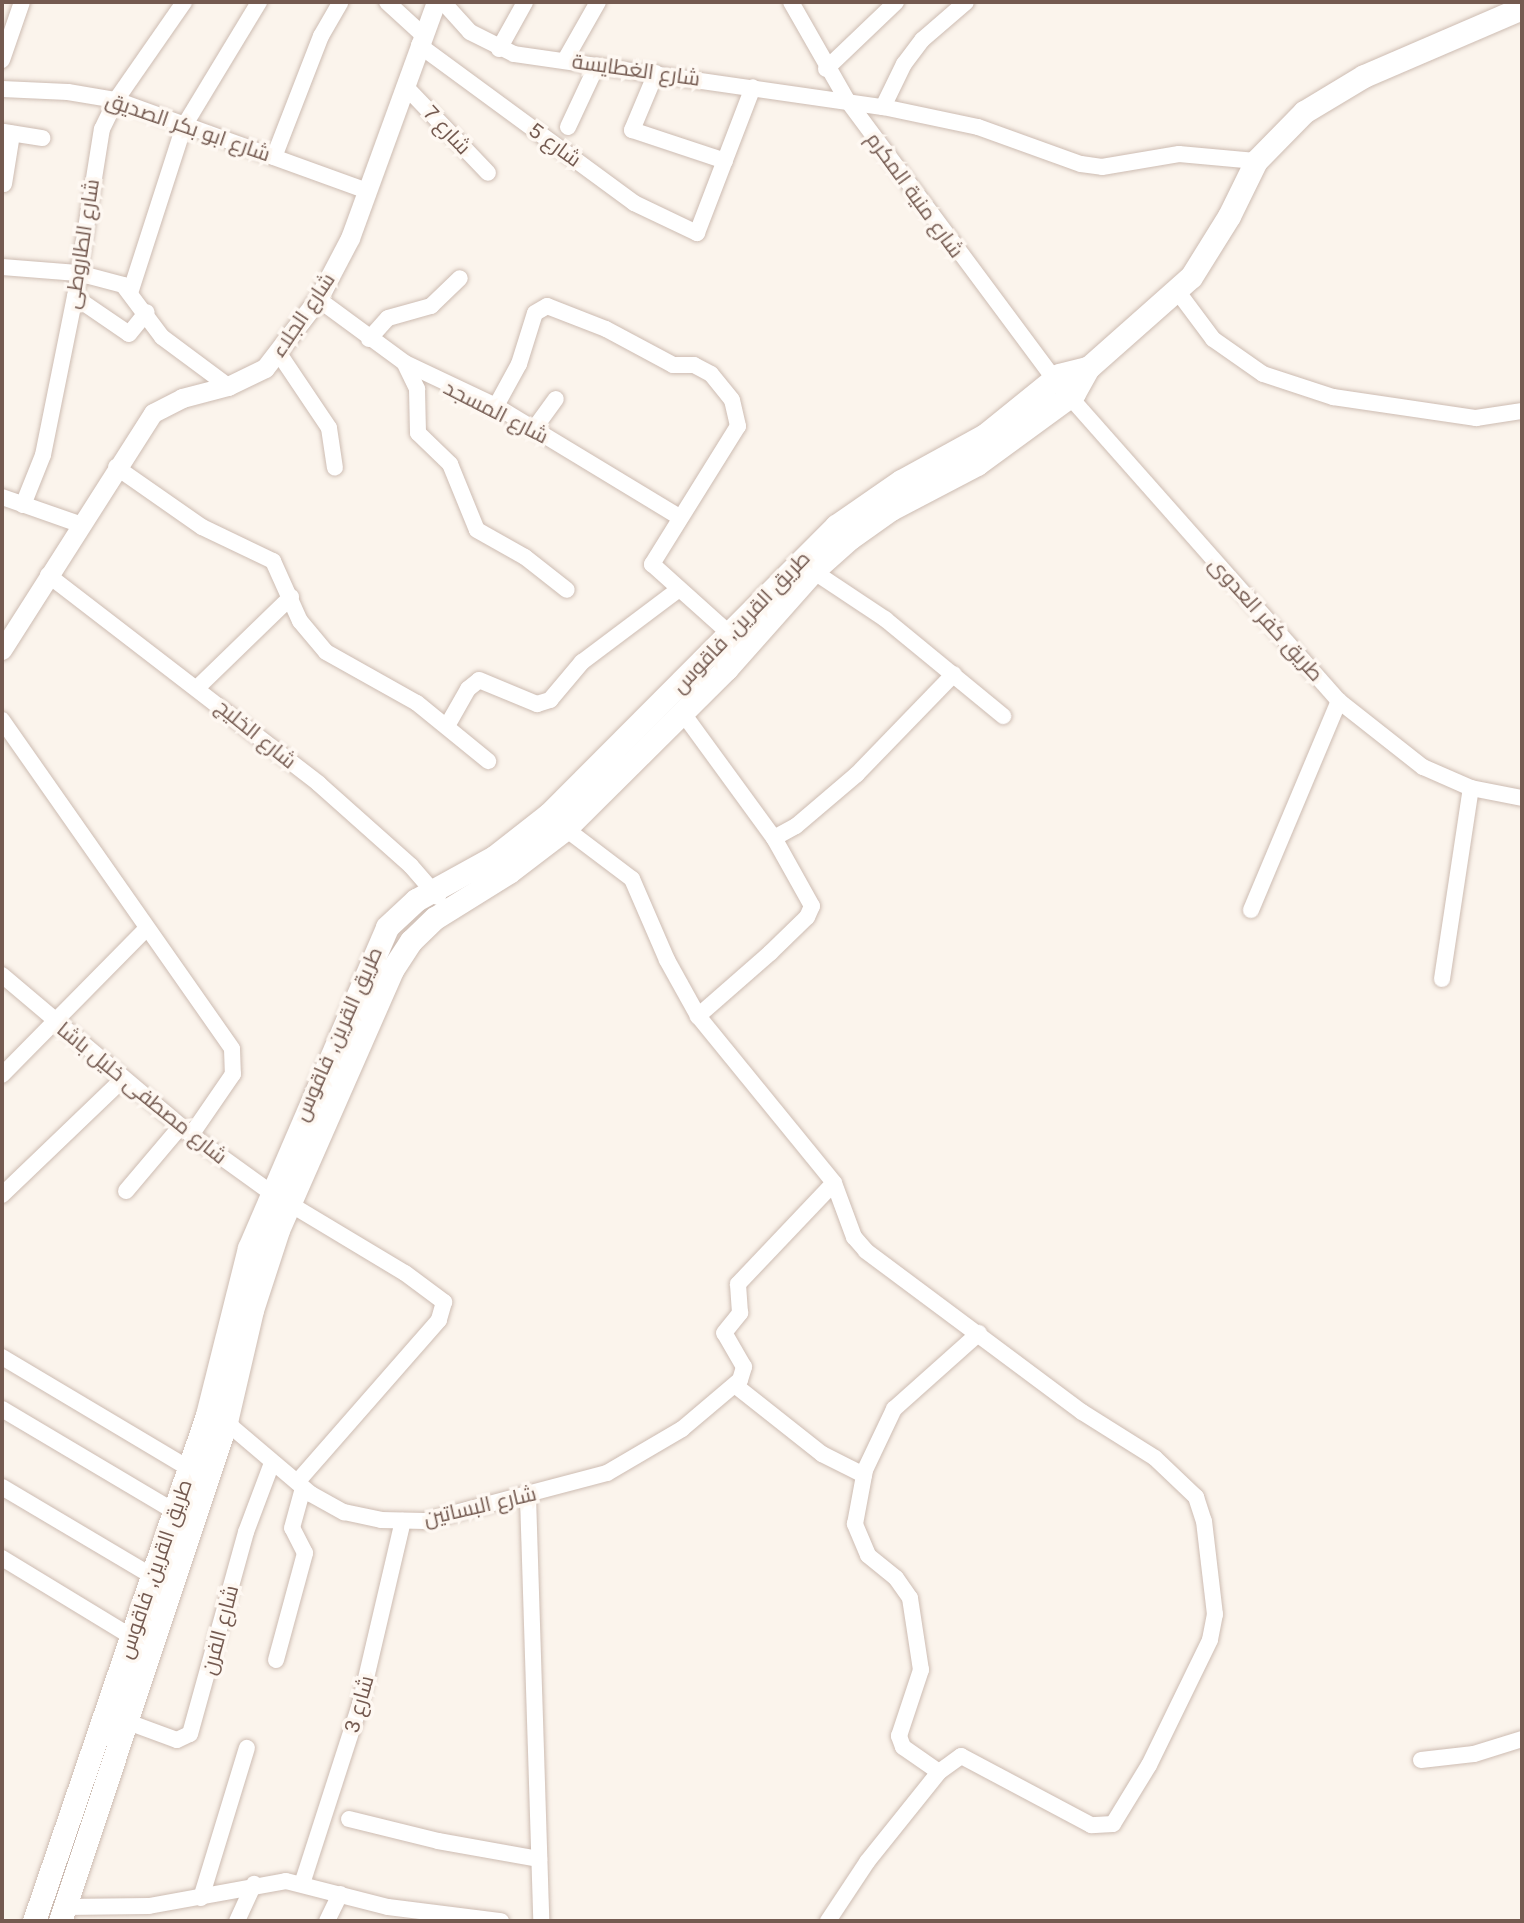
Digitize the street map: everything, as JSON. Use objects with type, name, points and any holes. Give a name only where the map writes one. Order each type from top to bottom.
[{"type":"main road","name":"طريق القرين, فاقوس","points":[[62,1914],[128,1722],[162,1582],[174,1511],[206,1415],[237,1285],[401,955],[422,929],[509,872],[813,571],[870,523],[977,464],[1069,397],[1088,368],[1178,292],[1218,237],[1256,161],[1296,119],[1343,86],[1522,8]]},
{"type":"main road","name":"طريق القرين, فاقوس","points":[[635,745],[682,712],[718,663],[730,634],[836,526],[901,481],[985,435],[1054,379],[1088,368]]},
{"type":"main road","name":"طريق القرين, فاقوس","points":[[34,1921],[132,1637],[162,1582],[226,1422],[279,1198],[377,943],[401,912],[432,890],[557,822]]},
{"type":"main road","points":[[64,1834],[87,1841]]},
{"type":"street","points":[[2,60],[22,2]]},
{"type":"street","points":[[131,290],[184,126],[259,2]]},
{"type":"street","points":[[274,157],[321,36],[341,2]]},
{"type":"street","name":"شارع 5","points":[[387,2],[421,40],[634,202],[697,233],[724,161]]},
{"type":"street","name":"شارع الجلاء","points":[[2,650],[79,524],[153,413],[182,398],[228,386],[265,368],[280,355],[318,299],[350,238],[436,2]]},
{"type":"street","name":"شارع الغطايسة","points":[[443,2],[470,32],[499,49],[883,107],[978,127],[1081,164],[1102,167],[1179,154],[1256,161]]},
{"type":"street","points":[[499,49],[525,2]]},
{"type":"street","points":[[565,60],[598,2]]},
{"type":"street","name":"شارع منية المكرم","points":[[791,2],[826,69],[847,100],[1054,379]]},
{"type":"street","points":[[826,69],[896,2]]},
{"type":"street","points":[[883,107],[922,40],[966,2]]},
{"type":"street","name":"شارع الطاروطى","points":[[23,505],[43,455],[75,297],[99,139],[116,100],[180,3]]},
{"type":"street","points":[[568,127],[597,65]]},
{"type":"street","points":[[656,73],[632,130],[724,161],[753,87]]},
{"type":"street","name":"شارع 7","points":[[405,86],[488,173]]},
{"type":"street","name":"شارع ابو بكر الصديق","points":[[2,89],[68,92],[116,100],[368,191]]},
{"type":"street","points":[[4,184],[7,133],[43,138]]},
{"type":"street","points":[[2,267],[78,273],[114,281],[131,290],[162,337],[228,386]]},
{"type":"street","points":[[369,339],[388,317],[431,306],[460,278]]},
{"type":"street","points":[[1178,292],[1213,339],[1263,374],[1286,382],[1333,397],[1476,418],[1522,411]]},
{"type":"street","points":[[75,297],[129,334],[147,312]]},
{"type":"street","name":"شارع المسجد","points":[[318,299],[405,363],[496,406],[679,516]]},
{"type":"street","points":[[496,406],[519,364],[535,313],[542,307],[606,329],[673,365],[703,369],[732,400],[738,426],[652,559],[654,569],[730,634]]},
{"type":"street","points":[[280,355],[329,428],[335,468]]},
{"type":"street","points":[[405,363],[417,389],[418,433],[450,464],[477,530],[524,557],[567,590]]},
{"type":"street","name":"طريق كفر العدوى","points":[[1054,379],[1339,701],[1405,755],[1471,788],[1522,798]]},
{"type":"street","points":[[534,429],[556,399]]},
{"type":"street","points":[[116,467],[202,527],[262,553],[281,572],[310,637],[326,652],[404,695],[447,726],[488,761]]},
{"type":"street","points":[[2,497],[79,524]]},
{"type":"street","points":[[813,571],[954,674],[1003,716]]},
{"type":"street","name":"شارع الخليج","points":[[48,575],[318,784],[449,909]]},
{"type":"street","points":[[447,726],[468,689],[479,680],[537,704],[550,700],[582,662],[678,590]]},
{"type":"street","points":[[197,688],[291,597]]},
{"type":"street","points":[[774,838],[796,826],[857,774],[954,674]]},
{"type":"street","points":[[1251,910],[1339,701]]},
{"type":"street","points":[[682,712],[774,838],[811,900],[810,912],[698,1016]]},
{"type":"street","points":[[2,720],[235,1057],[233,1074],[186,1131],[126,1191]]},
{"type":"street","points":[[1442,979],[1471,788]]},
{"type":"street","points":[[557,822],[609,858],[632,879],[667,960],[698,1016],[834,1183],[851,1231],[866,1251],[1090,1418],[1155,1458],[1196,1497],[1204,1521],[1215,1614],[1210,1640],[1149,1765],[1113,1824],[1091,1825],[970,1757],[950,1760],[867,1862],[828,1921]]},
{"type":"street","points":[[2,1075],[145,930]]},
{"type":"street","name":"شارع مصطفى خليل باشا","points":[[2,975],[54,1024],[186,1131],[279,1198],[405,1273],[439,1297],[445,1308],[300,1485]]},
{"type":"street","points":[[2,1195],[122,1080]]},
{"type":"street","points":[[834,1183],[738,1284],[740,1313],[724,1333],[744,1367],[736,1386],[822,1454],[864,1475]]},
{"type":"street","points":[[939,1772],[903,1747],[899,1736],[921,1670],[910,1598],[896,1578],[868,1555],[856,1535],[864,1475],[894,1409],[979,1333]]},
{"type":"street","points":[[2,1357],[188,1468]]},
{"type":"street","name":"شارع البساتين","points":[[226,1422],[300,1485],[344,1512],[402,1521],[425,1521],[528,1497],[624,1466],[682,1429],[736,1386]]},
{"type":"street","points":[[2,1409],[174,1511]]},
{"type":"street","name":"شارع الفرن","points":[[128,1722],[177,1740],[190,1734],[249,1523],[272,1463]]},
{"type":"street","points":[[276,1660],[305,1553],[292,1528],[300,1485]]},
{"type":"street","points":[[2,1487],[162,1582]]},
{"type":"street","points":[[528,1497],[541,1921]]},
{"type":"street","name":"شارع 3","points":[[302,1884],[360,1704],[402,1521]]},
{"type":"street","points":[[2,1558],[132,1637]]},
{"type":"street","points":[[1422,1760],[1474,1754],[1522,1740]]},
{"type":"street","points":[[201,1898],[247,1748]]},
{"type":"street","points":[[349,1819],[539,1859]]},
{"type":"street","points":[[237,1921],[254,1884]]},
{"type":"street","points":[[62,1914],[201,1898],[254,1884],[302,1884],[424,1913],[501,1921]]},
{"type":"street","points":[[327,1921],[340,1894]]}]
